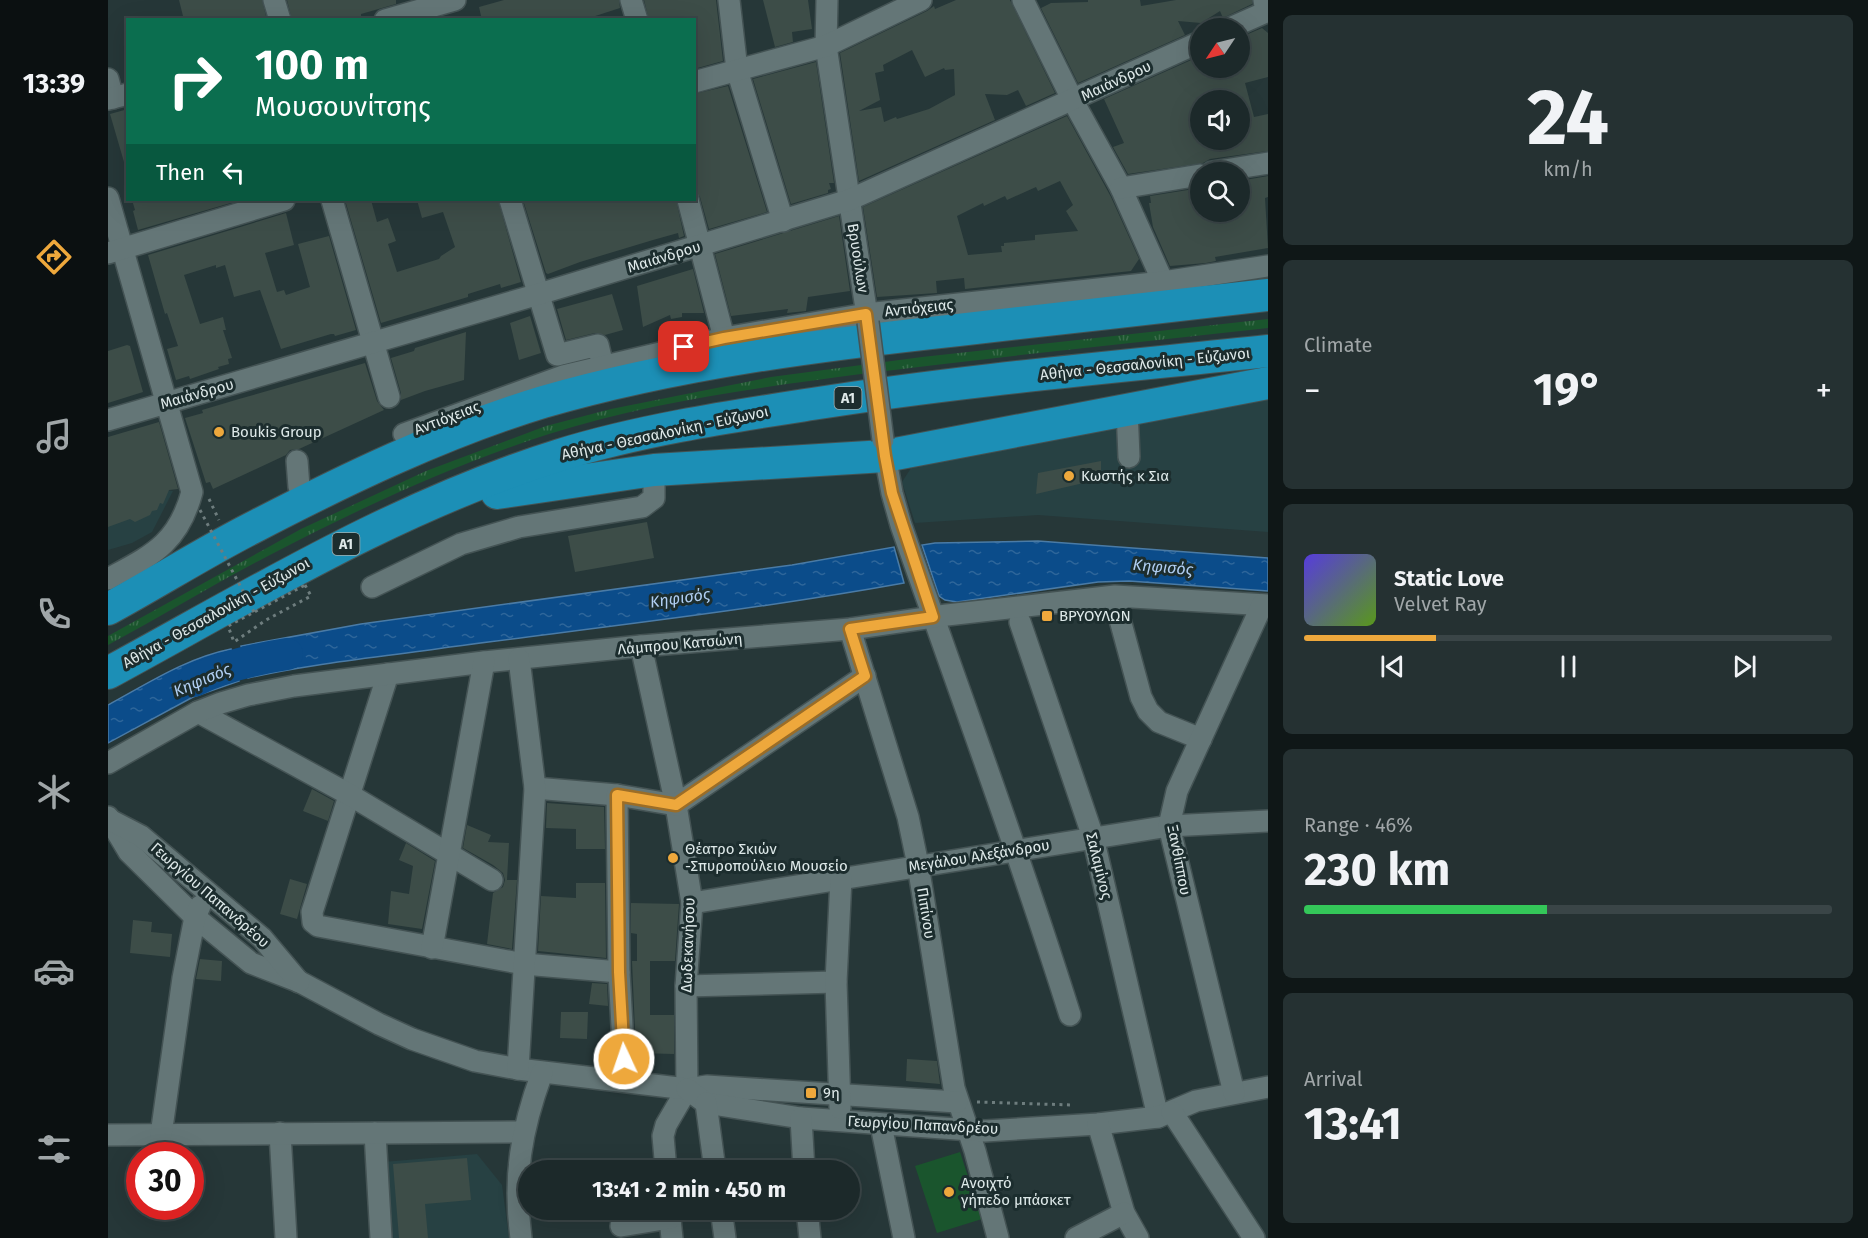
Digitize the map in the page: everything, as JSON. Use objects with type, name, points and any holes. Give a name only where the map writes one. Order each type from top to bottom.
[{"type":"highway","points":[[108,609],[235,537],[323,493],[429,445],[542,403],[607,386],[769,354],[891,337],[1268,296]]},
{"type":"highway","name":"Αθήνα - Θεσσαλονίκη - Εύζωνοι","points":[[108,673],[277,578],[439,501],[560,455],[699,423],[922,387],[1268,351]]},
{"type":"highway","points":[[439,501],[654,470],[884,448],[1127,409],[1268,382]]},
{"type":"highway","points":[[235,537],[280,498],[298,474],[342,463],[404,434]]},
{"type":"street","points":[[274,0],[279,18]]},
{"type":"street","points":[[631,0],[636,18]]},
{"type":"street","points":[[729,0],[738,70],[783,221]]},
{"type":"street","name":"Βρυούλων","points":[[827,0],[826,46],[892,493],[901,525],[1037,912],[1070,1015]]},
{"type":"street","points":[[696,81],[826,46],[921,0]]},
{"type":"street","points":[[1023,0],[1073,101],[1121,188],[1163,282]]},
{"type":"street","points":[[394,18],[452,5]]},
{"type":"street","points":[[1249,18],[1266,9]]},
{"type":"street","name":"Μαιάνδρου","points":[[108,420],[373,344],[849,200],[1190,47]]},
{"type":"street","points":[[1250,166],[1268,163]]},
{"type":"street","points":[[1121,188],[1190,177]]},
{"type":"street","points":[[108,198],[115,251],[168,403],[192,492],[179,527],[168,541],[146,558],[108,579]]},
{"type":"street","points":[[115,251],[281,201]]},
{"type":"street","points":[[332,201],[389,397]]},
{"type":"street","points":[[510,201],[557,355],[598,345],[603,366]]},
{"type":"street","points":[[688,201],[724,338]]},
{"type":"street","name":"Αντιόχειας","points":[[404,434],[562,376],[724,338],[1163,282],[1268,266]]},
{"type":"street","points":[[1127,409],[1129,457]]},
{"type":"street","points":[[372,587],[470,542],[519,527],[642,507],[654,498],[654,470]]},
{"type":"street","name":"Λάμπρου Κατσώνη","points":[[108,763],[198,712],[248,695],[294,686],[484,662],[641,646],[850,629],[931,611],[1115,596],[1265,605]]},
{"type":"street","points":[[1116,605],[1148,711],[1159,722],[1201,739]]},
{"type":"street","name":"Ξανθίππου","points":[[1234,1093],[1170,826],[1177,791],[1265,605]]},
{"type":"street","name":"Σαλαμίνος","points":[[1020,622],[1093,837],[1165,1114],[1254,1238]]},
{"type":"street","name":"Πιπίνου","points":[[850,629],[903,797],[918,865],[957,1102],[968,1131],[998,1238]]},
{"type":"street","name":"Δωδεκανήσου","points":[[641,646],[676,805],[692,903],[686,986],[687,1089]]},
{"type":"street","points":[[518,1069],[536,788],[519,659]]},
{"type":"street","points":[[432,948],[484,662]]},
{"type":"street","points":[[388,674],[312,912],[313,922],[318,926],[524,964],[619,972]]},
{"type":"street","points":[[536,788],[617,795],[676,805],[865,676]]},
{"type":"street","points":[[198,712],[350,795],[492,880]]},
{"type":"street","points":[[617,795],[619,972],[625,1080]]},
{"type":"street","name":"Γεωργίου Παπανδρέου","points":[[109,819],[141,836],[262,938],[300,982]]},
{"type":"street","name":"Γεωργίου Παπανδρέου","points":[[109,819],[129,852],[195,917],[251,963],[300,982],[412,1039],[475,1061],[542,1073],[625,1080],[687,1089],[707,1086],[957,1102]]},
{"type":"street","name":"Μεγάλου Αλεξάνδρου","points":[[692,903],[1170,826],[1268,821]]},
{"type":"street","points":[[841,878],[836,982],[841,1121]]},
{"type":"street","points":[[161,1135],[183,978],[195,917],[207,892]]},
{"type":"street","points":[[686,986],[836,982]]},
{"type":"street","points":[[521,1238],[518,1189],[523,1132],[542,1073]]},
{"type":"street","name":"Γεωργίου Παπανδρέου","points":[[687,1089],[706,1103],[801,1118],[968,1131],[1098,1124],[1165,1114],[1189,1102],[1268,1087]]},
{"type":"street","points":[[665,1160],[663,1136],[666,1125],[687,1089]]},
{"type":"street","points":[[706,1103],[714,1160]]},
{"type":"street","points":[[801,1118],[803,1160]]},
{"type":"street","points":[[1098,1124],[1124,1213],[1138,1238]]},
{"type":"street","points":[[881,1125],[904,1238]]},
{"type":"street","points":[[108,1135],[523,1132]]},
{"type":"street","points":[[280,1133],[286,1238]]},
{"type":"street","points":[[375,1133],[381,1238]]},
{"type":"street","points":[[1076,1238],[1124,1213]]},
{"type":"street","points":[[723,1220],[725,1238]]},
{"type":"street","points":[[808,1220],[810,1238]]},
{"type":"street","points":[[621,1226],[670,1222]]},
{"type":"path","points":[[200,510],[254,612]]},
{"type":"path","points":[[957,1102],[1081,1105]]},
{"type":"shaded area","points":[[1268,397],[1268,532],[1038,515],[915,523],[902,482],[913,465]]},
{"type":"shaded area","points":[[108,442],[121,485],[173,491],[152,532],[132,543],[108,550]]},
{"type":"shaded area","points":[[477,1154],[502,1185],[509,1238],[389,1238],[383,1162]]},
{"type":"green space","points":[[1268,319],[1268,328],[962,362],[782,385],[703,397],[587,423],[513,446],[371,505],[248,567],[108,645],[108,636],[301,529],[426,471],[546,426],[611,409],[771,377],[922,357]]},
{"type":"green space","name":"Ανοιχτό γήπεδο μπάσκετ","points":[[960,1152],[982,1219],[937,1233],[915,1166]]},
{"type":"water","points":[[1038,541],[1268,558],[1268,591],[1129,581],[1098,582],[957,602],[945,600],[939,596],[922,545]]},
{"type":"water","points":[[894,547],[904,583],[791,602],[298,668],[248,678],[241,646],[361,624],[792,565]]},
{"type":"water","points":[[231,649],[239,681],[193,697],[108,743],[108,705],[183,665]]},
{"type":"building","points":[[179,0],[262,0],[266,18],[184,18]]},
{"type":"building","points":[[287,0],[396,0],[396,4],[361,14],[361,17],[358,18],[292,18]]},
{"type":"building","points":[[504,0],[619,0],[620,8],[589,18],[482,18],[479,7]]},
{"type":"building","points":[[644,0],[716,0],[723,61],[696,68],[696,18],[648,18]]},
{"type":"building","points":[[763,0],[808,0],[812,29],[792,32],[793,42],[775,47]]},
{"type":"building","points":[[956,0],[1010,0],[1055,93],[1026,106],[1018,90],[1007,95],[985,94],[995,120],[859,181],[840,53],[934,6],[935,9]],"holes":[[[912,50],[925,77],[944,68],[945,70],[954,69],[955,95],[929,109],[884,122],[881,107],[859,111],[880,100],[875,73],[884,71],[883,65]]]},
{"type":"building","points":[[1088,0],[1140,0],[1141,6],[1176,0],[1252,0],[1252,4],[1223,18],[1220,11],[1209,18],[1190,18],[1190,22],[1178,21],[1185,35],[1078,83],[1041,8],[1051,3],[1088,2]]},
{"type":"building","points":[[1262,28],[1268,33],[1268,77],[1245,83],[1247,90],[1190,90],[1190,150],[1250,150],[1250,102],[1254,117],[1268,114],[1268,151],[1128,174],[1113,147],[1124,143],[1104,99],[1190,61],[1190,78],[1250,78],[1250,33]]},
{"type":"building","points":[[816,62],[834,183],[829,183],[831,189],[828,193],[791,204],[753,79]]},
{"type":"building","points":[[728,86],[767,212],[709,229],[700,197],[696,192],[696,94]]},
{"type":"building","points":[[126,110],[126,162],[124,162],[110,114]]},
{"type":"building","points":[[1067,116],[1111,197],[1139,259],[1131,271],[965,289],[964,278],[936,281],[937,293],[877,297],[863,207]],"holes":[[[1060,181],[1073,205],[1066,211],[1078,231],[1035,235],[1035,240],[1004,243],[1004,246],[1001,246],[1002,252],[968,255],[957,216],[983,203],[984,206],[1005,196],[1007,200],[1036,187],[1038,191]]]},
{"type":"building","points":[[1268,176],[1268,197],[1265,198],[1268,248],[1215,257],[1216,261],[1206,263],[1170,266],[1153,227],[1150,196],[1190,190],[1190,222],[1250,222],[1250,179]]},
{"type":"building","points":[[132,201],[238,201],[138,230],[133,211],[135,210]]},
{"type":"building","points":[[345,201],[371,201],[377,222],[388,218],[396,241],[388,244],[397,272],[439,259],[455,247],[443,212],[422,218],[417,201],[498,201],[521,282],[501,288],[500,284],[468,294],[468,297],[381,323]]},
{"type":"building","points":[[523,201],[676,201],[684,236],[679,238],[678,233],[546,273]]},
{"type":"building","points":[[286,213],[294,245],[265,253],[277,292],[284,290],[286,295],[310,287],[298,244],[329,236],[356,330],[335,336],[331,334],[281,349],[260,290],[234,297],[225,265],[216,268],[216,265],[184,275],[200,324],[223,317],[226,330],[223,330],[232,358],[228,359],[229,364],[218,367],[219,369],[190,379],[189,376],[176,380],[167,349],[178,346],[167,313],[165,314],[148,255]]},
{"type":"building","points":[[839,216],[850,291],[808,297],[806,311],[787,313],[788,309],[731,316],[715,254]]},
{"type":"building","points":[[693,269],[704,313],[682,313],[682,317],[671,319],[670,315],[643,327],[637,286]]},
{"type":"building","points":[[612,294],[623,330],[605,335],[595,333],[566,340],[557,309]]},
{"type":"building","points":[[530,316],[541,353],[519,360],[510,323]]},
{"type":"building","points":[[466,332],[464,380],[401,400],[391,358]]},
{"type":"building","points":[[130,346],[143,392],[108,403],[108,351]]},
{"type":"building","points":[[365,363],[377,401],[384,410],[299,449],[290,450],[286,455],[213,489],[210,482],[206,483],[185,418],[203,413],[202,410]]},
{"type":"building","points":[[159,422],[178,489],[169,490],[163,504],[160,503],[157,510],[152,511],[150,515],[135,522],[130,519],[108,527],[108,437]]},
{"type":"building","name":"Κωστής κ Σια","points":[[1101,461],[1101,479],[1036,494],[1038,473]]},
{"type":"building","points":[[647,522],[654,558],[575,572],[568,536]]},
{"type":"building","points":[[312,789],[334,801],[328,821],[303,811]]},
{"type":"building","points":[[547,803],[604,807],[605,849],[576,849],[576,829],[546,828]]},
{"type":"building","points":[[467,825],[491,835],[488,842],[509,843],[507,880],[517,880],[512,949],[487,944],[493,893],[503,887],[505,880],[503,873],[493,865],[463,848]]},
{"type":"building","points":[[406,843],[435,861],[422,929],[388,924],[391,891],[409,894],[413,866],[399,860]]},
{"type":"building","points":[[290,879],[307,884],[297,919],[280,914]]},
{"type":"building","points":[[576,883],[605,883],[606,958],[538,951],[541,896],[576,898]]},
{"type":"building","points":[[631,903],[679,904],[675,961],[650,961],[650,1015],[674,1015],[674,1054],[636,1053],[632,961],[637,961],[637,934],[631,933]]},
{"type":"building","points":[[133,920],[152,922],[151,932],[172,934],[170,957],[130,953]]},
{"type":"building","points":[[200,959],[222,961],[221,981],[196,979]]},
{"type":"building","points":[[592,983],[607,984],[608,1006],[589,1004]]},
{"type":"building","points":[[561,1012],[588,1012],[587,1039],[560,1038]]},
{"type":"building","points":[[907,1059],[937,1061],[940,1084],[906,1081]]},
{"type":"building","points":[[467,1158],[471,1200],[425,1204],[428,1238],[399,1238],[393,1164]]},
{"type":"waterway","name":"Κηφισός","points":[[194,681],[239,664],[287,654]]},
{"type":"place","name":"Boukis Group","points":[[219,432]]},
{"type":"place","name":"Κωστής κ Σια","points":[[1069,476]]},
{"type":"place","name":"ΒΡΥΟΥΛΩΝ","points":[[1047,616]]},
{"type":"place","name":"Θέατρο Σκιών -Σπυροπούλειο Μουσείο","points":[[673,858]]},
{"type":"place","name":"9η","points":[[811,1093]]},
{"type":"place","name":"Ανοιχτό γήπεδο μπάσκετ","points":[[949,1192]]},
{"type":"route","points":[[624,1059],[619,972],[617,795],[676,805],[865,676],[850,629],[933,617],[892,493],[866,314],[684,347]]}]
